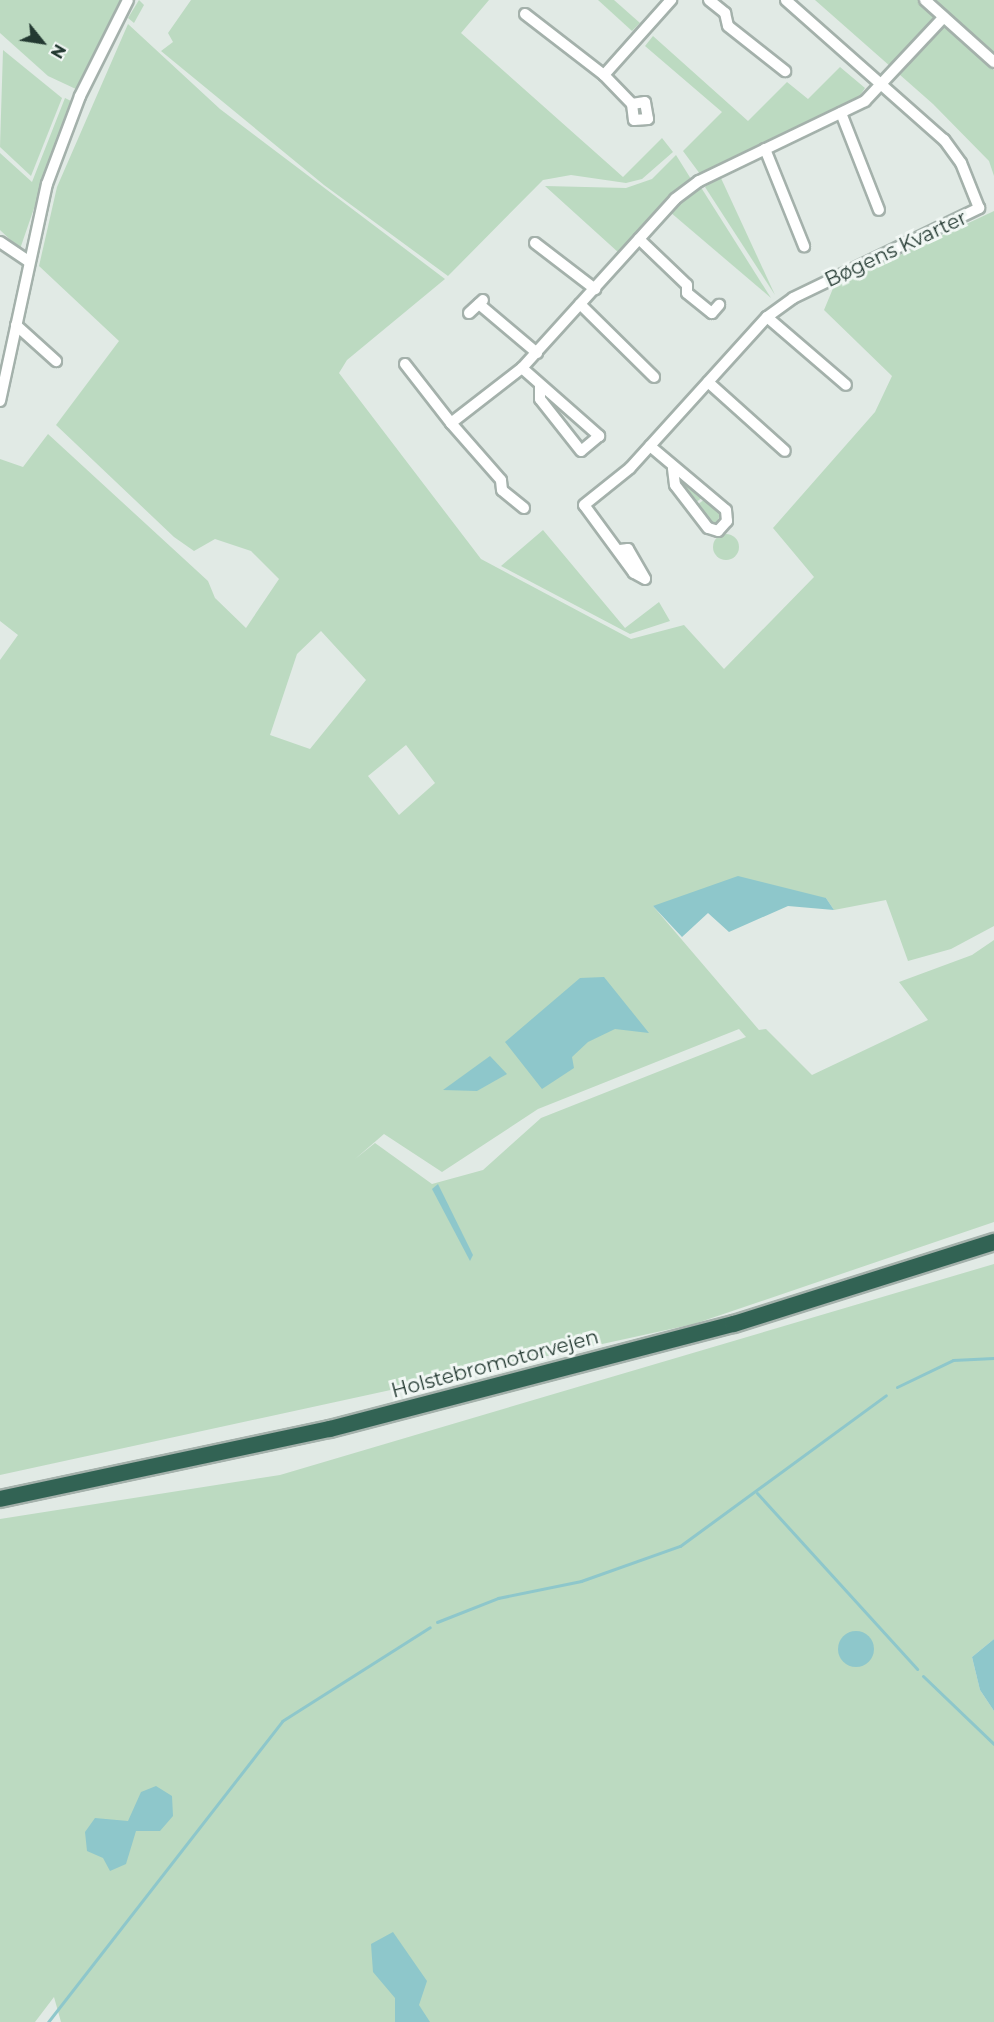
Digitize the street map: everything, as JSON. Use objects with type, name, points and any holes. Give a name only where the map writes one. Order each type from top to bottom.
[{"type":"highway","name":"Holstebromotorvejen","points":[[0,1499],[341,1426],[734,1324],[994,1242]]},
{"type":"street","points":[[0,401],[28,261],[58,150],[128,0]]},
{"type":"street","points":[[604,75],[671,0]]},
{"type":"street","points":[[710,0],[725,14],[728,26],[786,71]]},
{"type":"street","name":"Bøgens Kvarter","points":[[620,550],[584,505],[650,446],[767,317],[793,298],[979,208],[961,163],[944,141],[786,0]]},
{"type":"street","points":[[925,0],[994,62]]},
{"type":"street","points":[[525,14],[604,75],[632,104]]},
{"type":"street","points":[[451,423],[522,368],[639,239],[699,181],[841,113],[881,84],[944,17]]},
{"type":"street","points":[[841,113],[879,210]]},
{"type":"street","points":[[765,149],[804,246]]},
{"type":"street","points":[[639,239],[687,285],[687,294],[712,313],[719,305]]},
{"type":"street","points":[[0,242],[28,261]]},
{"type":"street","points":[[535,243],[595,289]]},
{"type":"street","points":[[469,313],[481,302],[537,353]]},
{"type":"street","points":[[580,304],[654,377]]},
{"type":"street","points":[[767,317],[846,385]]},
{"type":"street","points":[[16,325],[56,361]]},
{"type":"street","points":[[405,364],[451,423],[501,480],[502,490],[524,508]]},
{"type":"street","points":[[522,368],[599,436],[581,451],[540,399],[540,386]]},
{"type":"street","points":[[708,382],[785,451]]},
{"type":"street","points":[[650,446],[673,468],[726,510],[727,521],[718,531],[708,528],[675,485],[673,468]]},
{"type":"green space","points":[[0,0],[121,0],[78,90],[48,76],[0,33]]},
{"type":"green space","points":[[139,0],[144,5],[134,23],[128,18]]},
{"type":"green space","points":[[191,0],[489,0],[461,33],[623,177],[662,138],[673,152],[642,179],[626,183],[571,175],[543,180],[448,276],[324,185],[161,51],[173,42],[168,33]]},
{"type":"green space","points":[[598,0],[614,0],[640,23],[632,31]]},
{"type":"green space","points":[[815,0],[919,0],[994,70],[994,176],[989,161],[933,104]]},
{"type":"green space","points":[[933,0],[994,0],[994,53],[959,22]]},
{"type":"green space","points":[[128,24],[220,109],[445,279],[347,360],[339,373],[481,559],[631,639],[684,625],[724,669],[814,577],[773,528],[875,412],[892,376],[824,310],[834,286],[994,211],[994,926],[951,949],[908,961],[886,900],[834,910],[826,898],[653,906],[759,1030],[766,1029],[812,1075],[928,1020],[899,982],[972,955],[994,940],[994,1222],[694,1324],[0,1475],[0,660],[18,635],[0,621],[0,459],[23,467],[48,434],[208,581],[215,598],[246,628],[279,579],[251,551],[215,539],[194,551],[174,537],[56,425],[119,341],[39,266],[57,187]],"holes":[[[321,631],[366,680],[310,749],[270,735],[297,654]],[[406,745],[435,783],[399,815],[368,776]],[[739,1029],[746,1037],[541,1118],[483,1170],[432,1184],[375,1143],[355,1159],[384,1134],[442,1172],[538,1109]]]},
{"type":"green space","points":[[653,36],[748,121],[787,82],[808,99],[840,67],[865,88],[859,97],[700,174],[683,151],[722,112],[645,46]]},
{"type":"green space","points":[[3,50],[62,98],[31,176],[0,147]]},
{"type":"green space","points":[[65,98],[71,101],[20,249],[0,230],[0,153],[32,182]]},
{"type":"green space","points":[[676,155],[691,179],[619,253],[545,186],[626,188],[652,179]]},
{"type":"green space","points":[[720,176],[775,295],[705,187]]},
{"type":"green space","points":[[698,188],[702,189],[771,298],[670,212]]},
{"type":"green space","points":[[682,479],[704,496],[694,504],[678,482]]},
{"type":"green space","points":[[706,498],[722,512],[715,525],[696,506]]},
{"type":"green space","points":[[543,530],[625,628],[659,602],[670,621],[630,634],[501,566]]},
{"type":"green space","points":[[726,534],[735,538],[739,547],[735,556],[726,560],[717,556],[713,547],[717,538]]},
{"type":"green space","points":[[994,1264],[994,1639],[972,1657],[980,1690],[994,1711],[994,2022],[61,2022],[54,1997],[35,2022],[0,2022],[0,1519],[280,1475]]},
{"type":"water","points":[[738,876],[826,898],[834,910],[788,906],[729,932],[708,913],[682,937],[653,906]]},
{"type":"water","points":[[604,977],[649,1033],[615,1029],[588,1042],[572,1057],[574,1068],[542,1089],[505,1042],[580,978]]},
{"type":"water","points":[[490,1056],[507,1074],[477,1091],[443,1090]]},
{"type":"water","points":[[438,1184],[473,1255],[470,1261],[432,1189]]},
{"type":"water","points":[[856,1631],[869,1636],[874,1649],[869,1662],[856,1667],[843,1662],[838,1649],[843,1636]]},
{"type":"water","points":[[994,1639],[994,1711],[980,1690],[972,1657]]},
{"type":"water","points":[[156,1786],[172,1796],[173,1816],[160,1831],[136,1831],[126,1864],[110,1871],[103,1858],[87,1851],[85,1832],[95,1818],[128,1821],[141,1792]]},
{"type":"water","points":[[393,1932],[427,1981],[419,2005],[430,2022],[395,2022],[395,1998],[373,1972],[371,1944]]},
{"type":"waterway","points":[[897,1387],[953,1360],[994,1358]]},
{"type":"waterway","points":[[437,1622],[498,1598],[581,1581],[680,1546],[886,1395]]},
{"type":"waterway","points":[[757,1493],[917,1669]]},
{"type":"waterway","points":[[48,2022],[282,1721],[430,1627]]},
{"type":"waterway","points":[[923,1676],[994,1744]]}]
